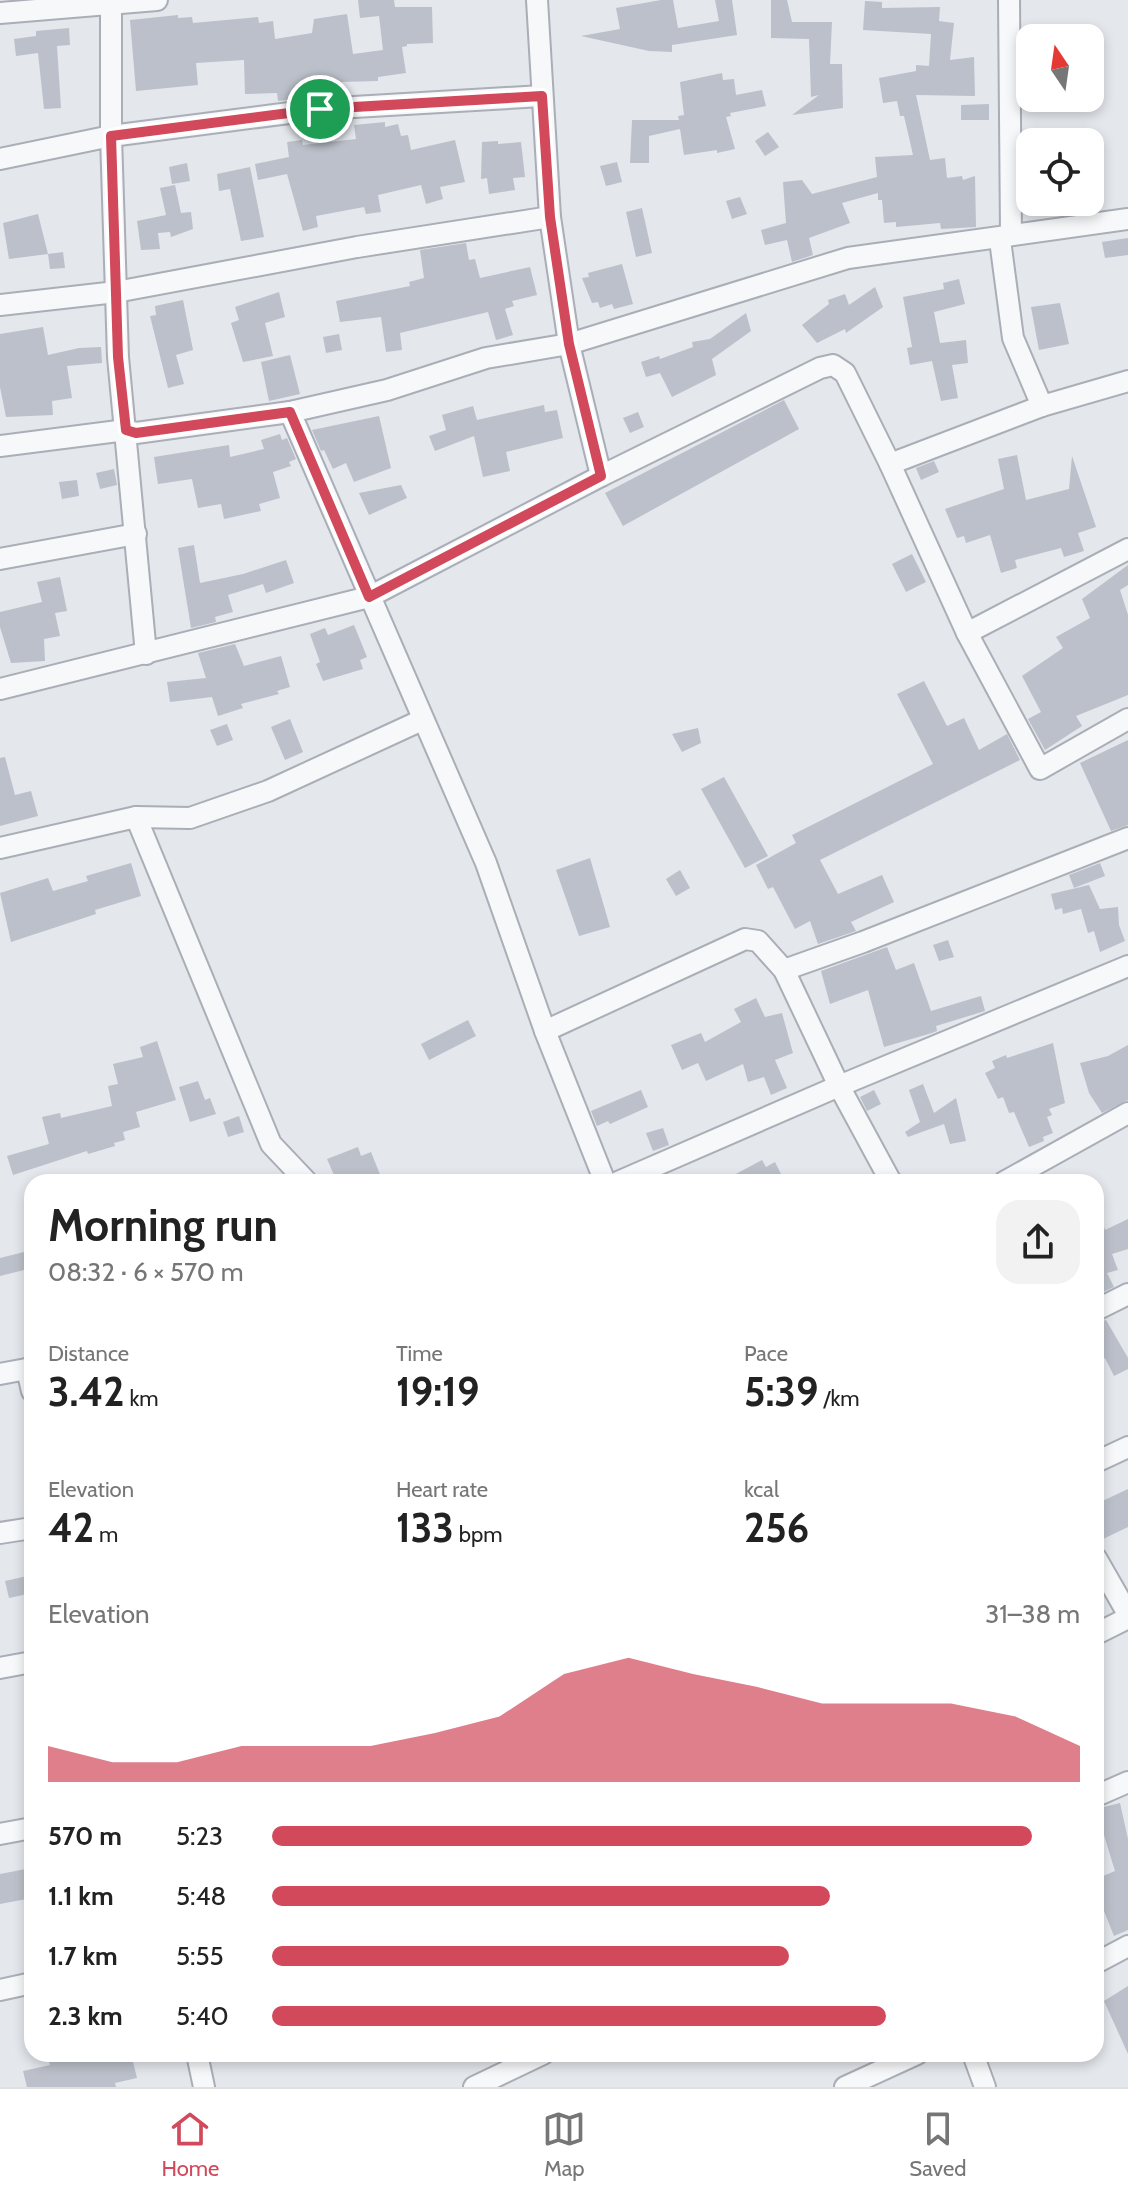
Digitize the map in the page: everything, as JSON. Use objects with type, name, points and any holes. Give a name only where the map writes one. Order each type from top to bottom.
[{"type":"street","points":[[0,13],[157,0]]},
{"type":"street","points":[[537,0],[550,217],[569,344],[601,476]]},
{"type":"street","points":[[1009,0],[1011,234]]},
{"type":"street","points":[[111,2],[111,136],[118,357],[146,654]]},
{"type":"street","points":[[0,159],[111,136],[320,109],[542,96]]},
{"type":"street","points":[[0,305],[116,292],[357,247],[550,217]]},
{"type":"street","points":[[0,446],[126,430],[136,433],[290,412],[387,390],[486,358],[569,344],[848,258],[1128,219]]},
{"type":"street","points":[[1011,234],[1000,240],[1013,338],[1042,406]]},
{"type":"street","points":[[0,689],[369,597],[601,476],[827,365],[840,368],[845,373],[967,633],[1040,769],[1128,719]]},
{"type":"street","points":[[890,464],[1042,406],[1128,381]]},
{"type":"street","points":[[290,412],[486,863],[545,1031],[602,1174]]},
{"type":"street","points":[[0,559],[136,534]]},
{"type":"street","points":[[967,633],[1128,549]]},
{"type":"street","points":[[0,848],[136,817],[190,818],[268,791],[422,720]]},
{"type":"street","points":[[136,817],[271,1144],[299,1174]]},
{"type":"street","points":[[784,970],[1128,838]]},
{"type":"street","points":[[545,1031],[745,939],[758,941],[784,970],[839,1086],[887,1174]]},
{"type":"street","points":[[636,1174],[1128,966]]},
{"type":"street","points":[[1018,1174],[1128,1113]]},
{"type":"street","points":[[1104,1306],[1128,1294]]},
{"type":"street","points":[[0,1374],[24,1370]]},
{"type":"street","points":[[1104,1458],[1128,1447]]},
{"type":"street","points":[[0,1533],[24,1529]]},
{"type":"street","points":[[1104,1572],[1128,1616],[1104,1630]]},
{"type":"street","points":[[0,1668],[24,1664]]},
{"type":"street","points":[[1104,1792],[1128,1782]]},
{"type":"street","points":[[0,1834],[24,1830]]},
{"type":"street","points":[[1104,1959],[1128,1946]]},
{"type":"street","points":[[0,1990],[24,1985]]},
{"type":"street","points":[[199,2062],[204,2087]]},
{"type":"street","points":[[474,2087],[526,2062]]},
{"type":"street","points":[[845,2087],[900,2062]]},
{"type":"street","points":[[976,2062],[985,2087]]},
{"type":"building","points":[[358,0],[394,0],[395,7],[432,7],[433,43],[402,47],[406,73],[378,77],[378,81],[302,83],[303,98],[278,101],[277,93],[245,94],[244,60],[196,63],[198,85],[136,91],[130,20],[178,15],[178,18],[192,17],[193,23],[258,17],[259,23],[273,21],[275,39],[312,33],[314,19],[347,14],[353,54],[383,50],[379,16],[360,18]]},
{"type":"building","points":[[673,0],[678,28],[719,21],[715,0],[732,0],[737,35],[672,45],[672,52],[649,51],[581,36],[620,29],[616,8]]},
{"type":"building","points":[[771,0],[787,0],[792,22],[832,22],[830,64],[842,64],[843,108],[792,115],[819,95],[811,97],[809,39],[771,38]]},
{"type":"building","points":[[865,1],[882,2],[882,8],[940,7],[939,21],[954,23],[950,60],[974,57],[975,96],[916,95],[930,160],[945,158],[947,178],[962,176],[963,180],[975,176],[976,227],[941,229],[940,223],[896,227],[896,222],[884,223],[882,200],[878,200],[878,193],[842,203],[850,223],[809,238],[813,255],[792,262],[787,240],[765,245],[761,230],[786,223],[783,182],[802,180],[812,194],[877,177],[875,157],[913,155],[904,116],[900,116],[897,101],[883,103],[879,78],[916,71],[916,65],[929,66],[931,34],[863,30]]},
{"type":"building","points":[[69,28],[70,45],[57,46],[61,108],[44,109],[38,53],[16,56],[14,39],[36,36],[36,31]]},
{"type":"building","points":[[722,73],[723,80],[734,79],[736,95],[762,90],[766,106],[730,113],[731,116],[726,117],[735,149],[684,155],[680,129],[649,136],[649,163],[630,163],[632,120],[679,120],[678,116],[684,115],[680,82]]},
{"type":"building","points":[[989,104],[989,120],[961,120],[961,105]]},
{"type":"building","points":[[385,122],[385,127],[398,124],[401,136],[408,135],[411,150],[455,140],[465,182],[440,187],[443,199],[426,204],[421,185],[378,195],[381,212],[366,214],[364,207],[316,216],[318,227],[303,231],[287,174],[258,180],[255,164],[289,157],[287,142],[302,140],[303,145],[356,139],[354,125]]},
{"type":"building","points":[[768,132],[779,147],[765,156],[755,141]]},
{"type":"building","points":[[498,141],[498,144],[521,142],[525,177],[513,178],[515,190],[489,194],[487,178],[481,179],[482,142]]},
{"type":"building","points":[[617,162],[622,182],[606,186],[600,166]]},
{"type":"building","points":[[187,163],[190,181],[172,184],[169,167]]},
{"type":"building","points":[[250,167],[264,237],[241,241],[230,189],[219,191],[217,174]]},
{"type":"building","points":[[175,185],[181,213],[191,212],[193,229],[171,237],[170,232],[158,233],[160,249],[141,250],[137,221],[166,215],[160,188]]},
{"type":"building","points":[[740,197],[747,214],[732,219],[726,201]]},
{"type":"building","points":[[642,208],[652,253],[636,257],[626,212]]},
{"type":"building","points":[[38,214],[48,254],[9,259],[3,223]]},
{"type":"building","points":[[1128,238],[1128,255],[1105,258],[1102,242]]},
{"type":"building","points":[[466,243],[469,260],[475,259],[480,278],[530,267],[537,295],[512,301],[514,306],[505,309],[513,335],[496,340],[488,312],[400,333],[402,350],[386,352],[381,317],[340,322],[336,301],[410,286],[409,282],[424,278],[420,250]]},
{"type":"building","points":[[63,252],[65,268],[50,269],[48,254]]},
{"type":"building","points":[[622,264],[633,304],[614,309],[612,304],[600,308],[598,302],[592,303],[582,278],[589,277],[588,273]]},
{"type":"building","points":[[959,279],[965,304],[934,312],[940,343],[966,340],[968,363],[952,365],[958,398],[941,401],[932,361],[910,365],[907,348],[912,347],[903,297],[944,289],[943,283]]},
{"type":"building","points":[[875,287],[883,307],[846,333],[845,329],[817,343],[802,325],[829,304],[828,300],[845,294],[849,305]]},
{"type":"building","points":[[279,292],[285,317],[265,323],[273,356],[243,362],[231,323],[239,320],[235,307]]},
{"type":"building","points":[[183,300],[193,350],[176,355],[184,384],[168,388],[150,316],[156,315],[155,306]]},
{"type":"building","points":[[1060,303],[1069,344],[1039,350],[1031,307]]},
{"type":"building","points":[[746,313],[751,331],[712,359],[716,375],[672,397],[660,373],[646,377],[641,362],[693,347],[692,342],[710,339]]},
{"type":"building","points":[[43,327],[48,355],[101,347],[102,363],[67,366],[72,398],[52,401],[53,415],[6,417],[0,387],[0,334]]},
{"type":"building","points":[[339,334],[342,350],[326,353],[323,337]]},
{"type":"building","points":[[290,355],[300,394],[269,401],[261,362]]},
{"type":"building","points":[[784,400],[799,429],[623,526],[605,493]]},
{"type":"building","points":[[544,405],[545,412],[557,410],[563,438],[506,452],[510,471],[483,477],[474,436],[435,451],[429,436],[446,430],[442,415],[473,406],[477,420]]},
{"type":"building","points":[[638,412],[644,427],[630,433],[623,418]]},
{"type":"building","points":[[379,416],[391,468],[354,482],[346,463],[333,469],[312,430]]},
{"type":"building","points":[[280,434],[282,440],[287,438],[296,459],[289,462],[291,466],[273,472],[280,498],[259,504],[261,511],[224,519],[221,504],[198,508],[192,479],[158,484],[154,457],[229,445],[230,457],[264,449],[261,440]]},
{"type":"building","points":[[1017,455],[1026,500],[1069,489],[1072,456],[1096,527],[1078,533],[1084,551],[1064,557],[1061,548],[1015,560],[1017,568],[1001,573],[990,535],[966,543],[964,536],[957,538],[945,509],[1004,489],[998,459]]},
{"type":"building","points":[[934,461],[939,472],[921,480],[916,468]]},
{"type":"building","points":[[114,469],[117,485],[100,489],[96,473]]},
{"type":"building","points":[[77,480],[79,496],[62,499],[59,482]]},
{"type":"building","points":[[401,485],[407,498],[369,515],[359,493]]},
{"type":"building","points":[[194,545],[200,583],[243,574],[286,560],[294,583],[266,593],[263,584],[228,595],[233,612],[215,617],[216,622],[191,628],[178,548]]},
{"type":"building","points":[[912,554],[926,582],[906,592],[892,564]]},
{"type":"building","points":[[1128,565],[1128,585],[1120,590],[1128,615],[1128,695],[1076,716],[1082,726],[1045,750],[1028,719],[1041,712],[1022,676],[1063,648],[1056,637],[1090,618],[1082,599]]},
{"type":"building","points":[[60,577],[67,611],[55,613],[60,636],[44,639],[45,661],[11,663],[0,627],[0,612],[42,602],[37,582]]},
{"type":"building","points":[[354,625],[367,657],[360,660],[363,669],[323,681],[310,634],[325,628],[328,635]]},
{"type":"building","points":[[235,644],[244,666],[281,656],[290,687],[277,691],[279,694],[241,704],[243,708],[218,716],[212,697],[170,702],[167,682],[206,678],[198,653]]},
{"type":"building","points":[[924,681],[947,726],[964,718],[979,750],[1007,734],[1020,760],[820,860],[838,894],[882,875],[894,902],[851,922],[856,931],[818,944],[810,921],[795,929],[773,887],[768,889],[756,865],[796,843],[792,835],[933,764],[897,694]]},
{"type":"building","points":[[290,719],[303,752],[285,760],[271,727]]},
{"type":"building","points":[[227,724],[233,740],[217,746],[210,730]]},
{"type":"building","points":[[698,728],[701,743],[682,752],[672,734]]},
{"type":"building","points":[[1128,740],[1128,825],[1111,831],[1080,763]]},
{"type":"building","points":[[5,757],[15,795],[31,791],[38,816],[0,826],[0,758]]},
{"type":"building","points":[[724,777],[768,856],[745,868],[701,789]]},
{"type":"building","points":[[590,858],[610,927],[579,936],[556,870]]},
{"type":"building","points":[[131,863],[141,896],[11,942],[0,893],[48,878],[53,891],[88,881],[86,876]]},
{"type":"building","points":[[1100,863],[1105,876],[1074,888],[1069,875]]},
{"type":"building","points":[[680,870],[690,888],[676,896],[666,879]]},
{"type":"building","points":[[1089,885],[1100,909],[1118,907],[1119,925],[1125,941],[1100,952],[1094,931],[1088,933],[1081,909],[1063,914],[1062,908],[1055,910],[1051,894]]},
{"type":"building","points":[[948,940],[954,957],[939,961],[933,945]]},
{"type":"building","points":[[887,947],[896,970],[914,963],[931,1011],[981,996],[985,1011],[936,1026],[937,1031],[932,1033],[884,1047],[868,990],[830,1004],[821,971]]},
{"type":"building","points":[[756,998],[765,1017],[782,1013],[793,1053],[775,1060],[787,1088],[771,1095],[764,1077],[748,1082],[743,1064],[706,1081],[698,1063],[682,1070],[671,1045],[701,1033],[705,1042],[741,1022],[734,1009]]},
{"type":"building","points":[[468,1020],[476,1036],[429,1060],[421,1044]]},
{"type":"building","points":[[157,1041],[176,1100],[136,1112],[140,1127],[123,1132],[125,1140],[114,1143],[115,1146],[88,1154],[87,1151],[13,1175],[7,1156],[49,1144],[42,1117],[60,1113],[61,1118],[112,1106],[108,1086],[118,1084],[113,1064],[143,1057],[140,1047]]},
{"type":"building","points":[[1053,1043],[1065,1103],[1049,1109],[1052,1115],[1047,1117],[1053,1133],[1029,1147],[1014,1112],[1009,1113],[1003,1097],[998,1099],[985,1073],[995,1068],[992,1061]]},
{"type":"building","points":[[1128,1045],[1128,1100],[1102,1113],[1089,1093],[1080,1063],[1108,1056]]},
{"type":"building","points":[[198,1081],[205,1100],[210,1098],[216,1114],[190,1122],[179,1087]]},
{"type":"building","points":[[923,1084],[934,1113],[956,1098],[966,1141],[950,1144],[944,1124],[908,1137],[905,1132],[920,1122],[909,1090]]},
{"type":"building","points":[[641,1090],[648,1107],[610,1124],[608,1121],[597,1126],[591,1111]]},
{"type":"building","points":[[874,1090],[881,1104],[867,1111],[860,1097]]},
{"type":"building","points":[[239,1116],[244,1132],[228,1137],[223,1122]]},
{"type":"building","points":[[663,1128],[669,1145],[653,1151],[646,1133]]},
{"type":"building","points":[[358,1147],[361,1156],[371,1152],[380,1174],[334,1174],[327,1159]]},
{"type":"building","points":[[762,1160],[766,1167],[775,1162],[781,1174],[736,1174]]},
{"type":"building","points":[[1128,1219],[1128,1249],[1112,1254],[1118,1270],[1107,1273],[1114,1287],[1104,1291],[1104,1227],[1105,1230]]},
{"type":"building","points":[[24,1252],[24,1270],[0,1276],[0,1258]]},
{"type":"building","points":[[1104,1321],[1128,1358],[1128,1369],[1114,1376],[1104,1359]]},
{"type":"building","points":[[1128,1489],[1128,1527],[1104,1539],[1104,1500]]},
{"type":"building","points":[[24,1577],[24,1595],[9,1598],[5,1581]]},
{"type":"building","points":[[1120,1803],[1128,1839],[1128,1930],[1114,1936],[1104,1911],[1104,1876],[1115,1871],[1104,1835],[1104,1807]]},
{"type":"building","points":[[24,1869],[24,1900],[0,1904],[0,1874]]},
{"type":"building","points":[[1128,1986],[1128,2054],[1104,2001]]},
{"type":"building","points":[[49,2062],[133,2062],[137,2078],[115,2083],[116,2087],[27,2087],[23,2071],[50,2065]]},
{"type":"route","points":[[542,96],[550,217],[569,344],[601,476],[369,597],[290,412],[136,433],[126,430],[118,357],[111,136],[320,109],[542,96]]}]
